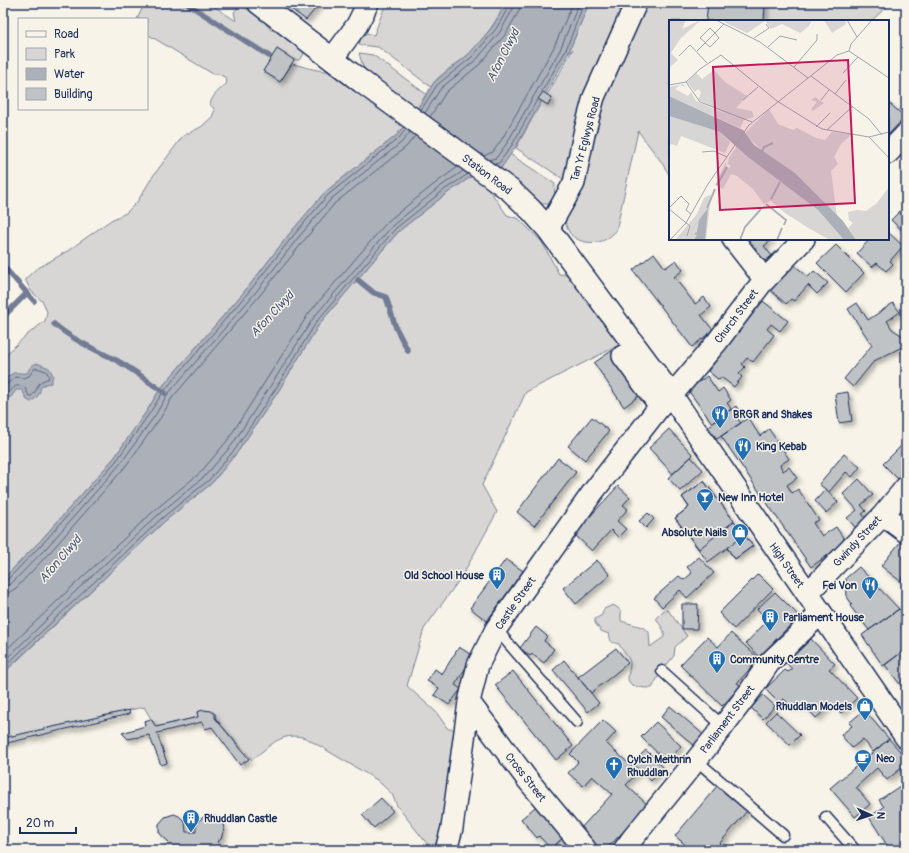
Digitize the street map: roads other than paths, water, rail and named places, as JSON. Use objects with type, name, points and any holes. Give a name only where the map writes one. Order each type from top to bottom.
[{"type":"street","name":"Station Road","points":[[259,3],[362,82],[510,190],[531,210],[548,229],[666,398]]},
{"type":"street","points":[[332,59],[357,25],[368,3]]},
{"type":"street","name":"Tan Yr Eglwys Road","points":[[548,229],[574,183],[584,134],[594,97],[636,3]]},
{"type":"street","points":[[889,152],[906,134]]},
{"type":"street","points":[[734,240],[765,280]]},
{"type":"street","name":"Church Street","points":[[666,398],[717,342],[765,280],[803,240]]},
{"type":"street","points":[[623,356],[666,398]]},
{"type":"street","name":"High Street","points":[[666,398],[821,613],[906,737]]},
{"type":"street","name":"Castle Street","points":[[446,850],[452,828],[469,702],[478,665],[496,629],[593,492],[666,398]]},
{"type":"street","name":"Gwindy Street","points":[[807,594],[883,514],[906,487]]},
{"type":"street","points":[[883,514],[906,532]]},
{"type":"street","name":"Parliament Street","points":[[624,850],[723,726],[769,663],[821,613]]},
{"type":"street","name":"Cross Street","points":[[469,702],[527,779],[586,850]]},
{"type":"lane","points":[[496,629],[577,722]]},
{"type":"lane","points":[[662,671],[723,726]]},
{"type":"lane","points":[[696,760],[783,835]]},
{"type":"lane","points":[[826,817],[855,850]]},
{"type":"water","name":"Afon Clwyd","points":[[506,3],[589,3],[568,54],[515,148],[499,171],[495,167],[472,176],[446,194],[399,231],[320,323],[279,390],[239,450],[212,483],[165,521],[3,673],[3,579],[41,540],[114,458],[160,389],[249,286],[290,233],[325,192],[397,135],[421,104],[434,82],[469,54],[493,26]]},
{"type":"water","points":[[37,363],[49,368],[53,375],[51,383],[45,384],[41,387],[39,394],[35,399],[31,402],[27,400],[22,390],[16,390],[11,397],[6,398],[3,396],[6,380],[10,375],[14,373],[27,373],[31,366]]},
{"type":"waterway","points":[[186,3],[269,56]]},
{"type":"waterway","points":[[5,268],[34,301]]},
{"type":"waterway","points":[[358,280],[374,293],[386,297],[396,328],[408,351]]},
{"type":"waterway","points":[[3,317],[27,293]]},
{"type":"waterway","points":[[54,324],[76,340],[123,364],[165,393]]},
{"type":"place","name":"BRGR and Shakes","points":[[720,429]]},
{"type":"place","name":"King Kebab","points":[[743,461]]},
{"type":"place","name":"New Inn Hotel","points":[[705,512]]},
{"type":"place","name":"Absolute Nails","points":[[740,547]]},
{"type":"place","name":"Old School House","points":[[497,590]]},
{"type":"place","name":"Fei Von","points":[[870,600]]},
{"type":"place","name":"Parliament House","points":[[770,632]]},
{"type":"place","name":"Community Centre","points":[[717,674]]},
{"type":"place","name":"Rhuddlan Models","points":[[865,721]]},
{"type":"place","name":"Neo","points":[[863,773]]},
{"type":"place","name":"Cylch Meithrin Rhuddlan","points":[[614,780]]},
{"type":"place","name":"Rhuddlan Castle","points":[[191,833]]}]
